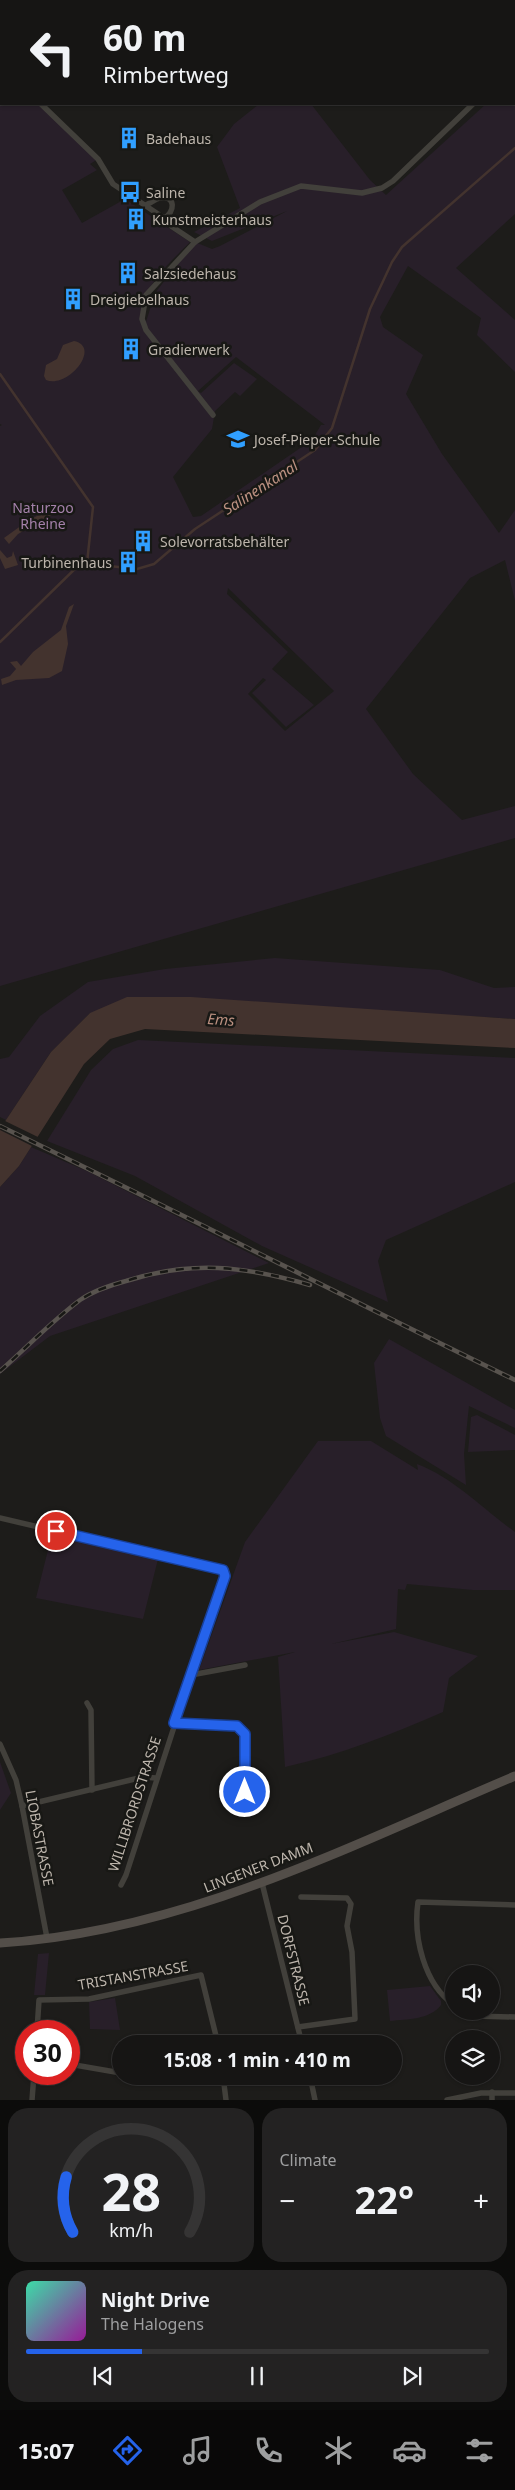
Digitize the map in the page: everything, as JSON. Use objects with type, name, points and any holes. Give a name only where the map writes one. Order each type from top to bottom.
[{"type":"main road","name":"LINGENER DAMM","points":[[0,1943],[116,1927],[216,1900],[262,1883],[515,1776]]},
{"type":"street","points":[[42,105],[98,160],[113,184],[127,196],[146,205],[154,214],[164,218],[171,226],[195,242]]},
{"type":"street","points":[[212,415],[152,339],[142,319],[146,295],[195,242],[260,202],[301,186],[362,193],[382,188],[393,181],[472,105]]},
{"type":"street","points":[[146,205],[160,198],[167,198],[172,202],[173,209],[170,215],[164,218]]},
{"type":"street","name":"WILLIBRORDSTRASSE","points":[[0,1518],[223,1570],[225,1576],[174,1723],[126,1875],[121,1885]]},
{"type":"street","points":[[191,1674],[245,1665]]},
{"type":"street","points":[[87,1703],[91,1710],[92,1790]]},
{"type":"street","points":[[174,1723],[237,1726],[245,1734],[245,1811]]},
{"type":"street","name":"LIOBASTRASSE","points":[[0,1744],[16,1780],[47,1938]]},
{"type":"street","points":[[22,1806],[143,1777],[156,1778]]},
{"type":"street","name":"DORFSTRASSE","points":[[262,1883],[300,2035]]},
{"type":"street","points":[[298,2027],[356,2019],[352,1952],[347,1926],[351,1904],[347,1898],[301,1897]]},
{"type":"street","points":[[445,1996],[433,1983],[425,1966],[420,1944],[418,1902],[515,1905]]},
{"type":"street","name":"TRISTANSTRASSE","points":[[38,2020],[39,2000],[88,1999],[201,1976],[216,2035]]},
{"type":"street","points":[[500,2017],[515,2017]]},
{"type":"street","points":[[80,2066],[112,2071]]},
{"type":"street","points":[[32,2100],[33,2085]]},
{"type":"street","points":[[224,2085],[226,2100]]},
{"type":"street","points":[[312,2085],[315,2100]]},
{"type":"street","points":[[492,2092],[492,2100]]},
{"type":"street","points":[[447,2100],[492,2092],[515,2092]]},
{"type":"green space","name":"Naturzoo Rheine","points":[[0,105],[42,105],[98,159],[90,164],[97,170],[62,190],[82,223],[125,199],[190,242],[165,268],[150,289],[145,300],[146,322],[155,293],[195,242],[212,249],[287,211],[212,241],[194,232],[240,208],[217,147],[234,124],[258,105],[312,105],[370,180],[386,195],[485,105],[515,105],[515,214],[456,268],[515,320],[515,372],[477,335],[481,318],[408,266],[380,317],[383,327],[423,355],[406,394],[442,454],[499,533],[515,510],[515,601],[505,560],[470,578],[366,709],[413,774],[462,820],[515,806],[515,838],[0,986],[0,426],[2,425],[0,424]],"holes":[[[236,357],[325,425],[321,425],[312,440],[201,516],[193,517],[173,477],[212,429],[215,411],[235,392],[240,396],[257,379],[234,363],[201,393],[198,391]],[[228,588],[334,691],[285,731],[248,694],[263,678],[266,680],[252,693],[286,727],[314,705],[272,669],[288,652],[227,594]]]},
{"type":"green space","points":[[275,958],[440,970],[494,988],[515,987],[515,1019],[468,1016],[90,1013],[51,1052],[6,1120],[0,1117],[0,1059],[9,1057],[40,1016],[88,982],[165,969]]},
{"type":"green space","points":[[138,1040],[515,1058],[515,1182],[386,1240],[378,1261],[388,1302],[262,1246],[135,1176],[47,1141],[91,1070],[113,1049]]},
{"type":"green space","points":[[31,1147],[89,1172],[269,1263],[50,1336],[0,1374],[0,1187],[19,1166]]},
{"type":"green space","points":[[389,1339],[515,1410],[515,1428],[469,1406],[464,1454],[466,1485],[386,1436],[380,1418],[374,1363]]},
{"type":"green space","points":[[477,1415],[515,1435],[515,1450],[468,1452],[471,1417]]},
{"type":"green space","points":[[318,1441],[371,1441],[418,1470],[417,1464],[431,1470],[468,1495],[515,1532],[515,1590],[473,1590],[407,1584],[405,1590],[398,1589],[396,1629],[331,1644],[394,1632],[478,1656],[449,1678],[443,1712],[366,1743],[285,1767],[278,1657],[295,1652],[199,1670],[245,1542]]},
{"type":"green space","points":[[52,1534],[158,1559],[143,1619],[36,1598]]},
{"type":"green space","points":[[0,1762],[11,1793],[0,1810]]},
{"type":"green space","points":[[49,1953],[45,1995],[34,1995],[38,1954]]},
{"type":"green space","points":[[430,1986],[441,2001],[441,2005],[436,2010],[418,2018],[390,2021],[387,1990]]},
{"type":"green space","points":[[115,1998],[120,2030],[90,2029],[89,2002]]},
{"type":"water","points":[[74,341],[82,345],[85,351],[79,366],[64,379],[46,380],[44,376],[46,365],[57,359],[63,345]]},
{"type":"water","points":[[49,510],[52,515],[18,534],[9,544],[4,538],[29,520]]},
{"type":"water","points":[[0,550],[7,558],[12,556],[13,551],[18,565],[5,569],[0,558]]},
{"type":"water","points":[[74,604],[66,626],[68,644],[62,671],[49,678],[16,680],[2,685],[1,679],[10,676],[16,669],[10,662],[17,661],[21,666],[33,652],[61,630],[69,607]]},
{"type":"water","name":"Ems","points":[[127,997],[191,997],[515,1019],[515,1048],[145,1029],[110,1039],[84,1064],[19,1166],[0,1187],[0,1129],[51,1052],[90,1013]]},
{"type":"pier","points":[[3,1120],[40,1138],[34,1147],[0,1130]]},
{"type":"waterway","name":"Salinenkanal","points":[[0,642],[81,563],[137,569],[154,564],[195,529],[315,450],[332,428],[370,309],[392,262],[402,247],[515,148]]},
{"type":"waterway","points":[[0,374],[93,507],[87,563]]},
{"type":"railway","points":[[0,1126],[515,1380]]},
{"type":"railway","points":[[0,1371],[80,1300],[102,1289],[150,1274],[173,1270],[218,1268],[263,1273],[310,1285]]},
{"type":"place","name":"Badehaus","points":[[129,138]]},
{"type":"place","name":"Saline","points":[[130,192]]},
{"type":"place","name":"Kunstmeisterhaus","points":[[136,219]]},
{"type":"place","name":"Salzsiedehaus","points":[[128,273]]},
{"type":"place","name":"Dreigiebelhaus","points":[[73,299]]},
{"type":"place","name":"Gradierwerk","points":[[131,349]]},
{"type":"place","name":"Josef-Pieper-Schule","points":[[238,439]]},
{"type":"place","name":"Solevorratsbehälter","points":[[143,541]]},
{"type":"place","name":"Turbinenhaus","points":[[128,562]]},
{"type":"route","points":[[56,1531],[223,1570],[225,1576],[174,1723],[237,1726],[245,1734],[245,1792]]}]
